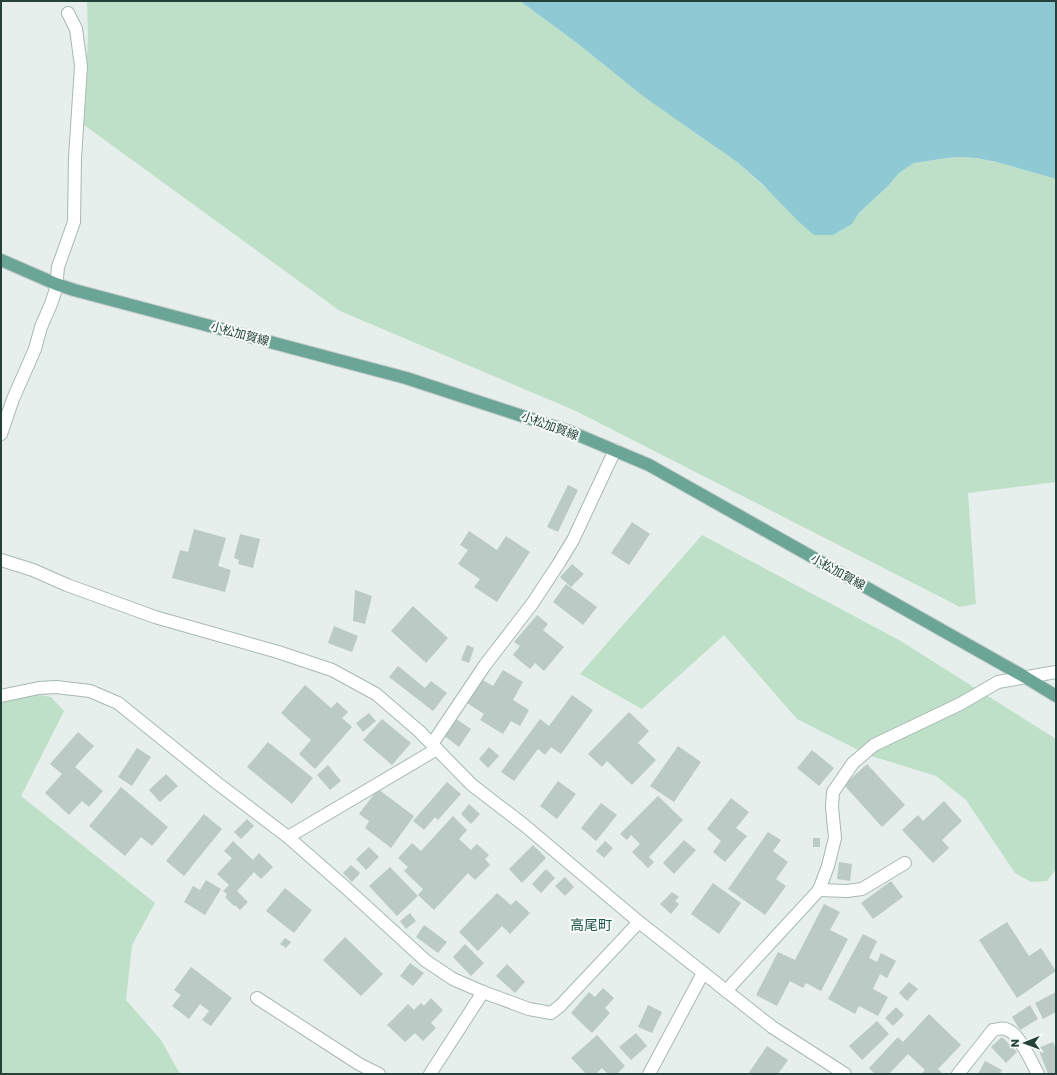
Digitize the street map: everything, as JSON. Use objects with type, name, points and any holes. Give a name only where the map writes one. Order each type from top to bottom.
[{"type":"main road","name":"小松加賀線","points":[[1,260],[56,284],[74,290],[406,378],[571,432],[615,450],[649,465],[1025,677],[1056,696]]},
{"type":"street","points":[[1,434],[13,399],[51,304],[56,289],[58,267],[74,222],[81,66],[76,29],[68,13]]},
{"type":"street","points":[[288,837],[434,747],[485,665],[532,604],[566,552],[615,450]]},
{"type":"street","points":[[1,560],[33,570],[67,585],[155,617],[278,652],[332,670],[376,694],[434,747],[472,785],[524,825],[639,922],[772,1027],[846,1074]]},
{"type":"street","points":[[726,991],[819,890],[828,866],[835,838],[832,807],[833,792],[853,762],[874,745],[960,704],[998,682],[1056,672]]},
{"type":"street","points":[[1,696],[39,688],[56,687],[90,691],[118,703],[221,786],[288,837],[345,886],[426,961],[453,979],[483,992],[530,1009],[550,1013],[560,1006],[639,922]]},
{"type":"street","points":[[819,890],[847,891],[862,889],[905,864]]},
{"type":"street","points":[[648,1074],[703,973]]},
{"type":"street","points":[[430,1074],[483,992]]},
{"type":"street","points":[[257,998],[359,1064],[379,1074]]},
{"type":"street","points":[[958,1074],[993,1030],[1003,1028],[1010,1030],[1024,1046],[1038,1074]]},
{"type":"green space","points":[[87,1],[520,1],[577,43],[644,97],[737,162],[772,194],[824,234],[833,235],[852,224],[859,213],[888,186],[899,173],[914,163],[947,158],[976,158],[997,162],[1056,179],[1056,482],[968,493],[976,604],[960,607],[576,411],[340,311],[84,125],[88,34]]},
{"type":"green space","points":[[702,535],[899,640],[1056,739],[1056,869],[1047,881],[1031,882],[1015,873],[966,800],[936,776],[868,755],[797,719],[724,635],[642,709],[580,674]]},
{"type":"green space","points":[[33,694],[51,697],[64,711],[21,796],[155,903],[132,945],[126,1000],[161,1040],[180,1074],[1,1074],[1,701]]},
{"type":"water","points":[[520,1],[1056,1],[1056,179],[997,162],[976,158],[947,158],[914,163],[899,173],[888,186],[859,213],[852,224],[833,235],[814,235],[798,221],[762,184],[737,162],[644,97],[577,43]]},
{"type":"building","points":[[568,485],[578,490],[558,532],[547,527]]},
{"type":"building","points":[[632,522],[650,534],[629,565],[611,553]]},
{"type":"building","points":[[194,529],[226,538],[218,566],[231,570],[225,592],[172,578],[180,550],[188,552]]},
{"type":"building","points":[[469,531],[497,550],[506,536],[530,552],[497,602],[474,587],[480,579],[458,564],[468,550],[460,545]]},
{"type":"building","points":[[240,534],[260,539],[253,568],[238,564],[239,560],[234,558]]},
{"type":"building","points":[[572,564],[584,574],[571,587],[560,577]]},
{"type":"building","points":[[566,584],[597,607],[583,625],[553,602]]},
{"type":"building","points":[[355,590],[372,596],[365,624],[353,621]]},
{"type":"building","points":[[413,606],[448,638],[426,663],[391,631]]},
{"type":"building","points":[[537,615],[548,624],[543,630],[564,647],[544,671],[535,663],[530,669],[513,655],[520,646],[514,642]]},
{"type":"building","points":[[334,626],[358,636],[352,652],[328,643]]},
{"type":"building","points":[[467,645],[474,648],[469,663],[461,660]]},
{"type":"building","points":[[398,666],[425,688],[431,681],[447,693],[433,711],[389,677]]},
{"type":"building","points":[[503,670],[523,682],[513,700],[529,710],[520,726],[511,721],[503,734],[480,720],[484,714],[467,703],[481,679],[493,686]]},
{"type":"building","points":[[305,685],[331,708],[337,702],[348,712],[342,718],[352,727],[315,769],[299,754],[311,740],[281,713]]},
{"type":"building","points":[[572,695],[593,710],[561,754],[551,747],[545,755],[538,749],[514,781],[501,772],[540,719],[549,726]]},
{"type":"building","points":[[629,712],[649,731],[638,743],[656,760],[632,785],[607,761],[602,767],[588,754]]},
{"type":"building","points":[[369,713],[376,721],[363,732],[356,723]]},
{"type":"building","points":[[455,718],[471,729],[459,747],[443,735]]},
{"type":"building","points":[[382,719],[411,743],[392,765],[363,740]]},
{"type":"building","points":[[78,732],[94,746],[75,767],[103,791],[89,807],[82,801],[69,815],[45,793],[62,774],[50,764]]},
{"type":"building","points":[[268,742],[313,778],[292,804],[247,767]]},
{"type":"building","points":[[678,746],[701,762],[674,802],[650,786]]},
{"type":"building","points":[[489,747],[499,756],[488,768],[479,759]]},
{"type":"building","points":[[137,748],[151,757],[132,786],[118,777]]},
{"type":"building","points":[[812,750],[834,768],[819,786],[797,768]]},
{"type":"building","points":[[867,764],[905,805],[882,827],[844,785]]},
{"type":"building","points":[[328,765],[341,781],[330,790],[317,775]]},
{"type":"building","points":[[166,774],[178,786],[160,802],[149,790]]},
{"type":"building","points":[[558,781],[576,794],[557,819],[540,806]]},
{"type":"building","points":[[447,782],[461,794],[438,820],[435,817],[424,830],[413,821]]},
{"type":"building","points":[[121,787],[168,827],[152,846],[141,837],[125,856],[89,826]]},
{"type":"building","points":[[378,789],[414,816],[391,848],[365,828],[369,821],[359,814]]},
{"type":"building","points":[[658,796],[683,820],[649,857],[654,862],[648,868],[632,852],[640,844],[631,835],[627,840],[620,834]]},
{"type":"building","points":[[731,798],[749,812],[736,828],[747,836],[725,862],[713,852],[721,841],[707,829]]},
{"type":"building","points":[[944,801],[962,821],[942,840],[949,848],[933,863],[902,830],[918,815],[923,821]]},
{"type":"building","points":[[601,803],[617,815],[596,841],[581,828]]},
{"type":"building","points":[[469,804],[480,814],[471,824],[461,814]]},
{"type":"building","points":[[204,814],[222,829],[184,876],[166,861]]},
{"type":"building","points":[[453,816],[467,830],[459,839],[471,850],[477,844],[489,855],[485,859],[490,865],[475,880],[468,873],[434,910],[418,895],[423,889],[404,871],[408,867],[398,858],[412,843],[421,851]]},
{"type":"building","points":[[247,819],[254,826],[241,839],[234,832]]},
{"type":"building","points":[[768,832],[781,840],[773,851],[788,862],[776,879],[786,886],[765,915],[728,889]]},
{"type":"building","points":[[813,838],[820,838],[820,847],[813,847]]},
{"type":"building","points":[[684,840],[696,850],[674,874],[663,863]]},
{"type":"building","points":[[233,841],[253,860],[259,853],[273,867],[261,879],[254,872],[237,891],[248,902],[240,910],[225,897],[227,894],[223,891],[229,885],[217,874],[232,858],[224,851]]},
{"type":"building","points":[[605,841],[613,848],[604,858],[596,851]]},
{"type":"building","points":[[533,845],[546,858],[522,883],[509,869]]},
{"type":"building","points":[[369,847],[379,857],[366,870],[356,859]]},
{"type":"building","points":[[839,862],[852,864],[850,881],[837,879]]},
{"type":"building","points":[[351,865],[360,873],[352,882],[343,873]]},
{"type":"building","points":[[390,867],[418,896],[397,916],[369,886]]},
{"type":"building","points":[[546,869],[555,878],[541,893],[532,884]]},
{"type":"building","points":[[565,877],[574,887],[565,896],[555,886]]},
{"type":"building","points":[[206,880],[221,889],[205,915],[184,902],[193,886],[200,890]]},
{"type":"building","points":[[891,881],[903,897],[873,919],[861,903]]},
{"type":"building","points":[[713,883],[741,903],[719,934],[691,914]]},
{"type":"building","points":[[285,888],[312,910],[294,933],[266,911]]},
{"type":"building","points":[[672,892],[679,897],[675,901],[679,904],[671,914],[660,904]]},
{"type":"building","points":[[497,893],[511,905],[516,900],[530,913],[510,934],[502,926],[478,951],[459,932]]},
{"type":"building","points":[[824,904],[840,912],[830,930],[848,939],[821,991],[806,983],[803,988],[790,981],[777,1006],[756,995],[778,952],[795,960]]},
{"type":"building","points":[[410,913],[416,921],[406,929],[400,921]]},
{"type":"building","points":[[1007,922],[1029,956],[1041,948],[1056,971],[1017,998],[979,940]]},
{"type":"building","points":[[424,925],[447,942],[438,953],[416,937]]},
{"type":"building","points":[[863,934],[877,941],[869,958],[877,962],[881,953],[896,961],[887,978],[880,974],[873,989],[888,997],[878,1016],[859,1006],[855,1014],[828,999]]},
{"type":"building","points":[[345,937],[383,974],[361,996],[323,960]]},
{"type":"building","points":[[285,938],[291,942],[286,948],[280,944]]},
{"type":"building","points":[[465,944],[484,963],[471,976],[453,957]]},
{"type":"building","points":[[410,963],[424,973],[413,986],[400,976]]},
{"type":"building","points":[[507,964],[525,982],[515,993],[496,976]]},
{"type":"building","points":[[191,967],[232,998],[211,1026],[202,1020],[209,1011],[200,1004],[189,1019],[172,1006],[181,995],[174,990]]},
{"type":"building","points":[[909,982],[918,989],[907,1001],[899,993]]},
{"type":"building","points":[[603,988],[614,998],[605,1008],[610,1013],[592,1033],[571,1013],[589,992],[595,997]]},
{"type":"building","points":[[1056,992],[1056,1012],[1043,1019],[1035,1003]]},
{"type":"building","points":[[431,998],[443,1010],[431,1023],[436,1028],[423,1041],[415,1033],[405,1042],[387,1025],[408,1004],[414,1010],[421,1003],[424,1006]]},
{"type":"building","points":[[648,1005],[662,1012],[652,1033],[638,1027]]},
{"type":"building","points":[[1030,1005],[1038,1019],[1020,1030],[1012,1017]]},
{"type":"building","points":[[896,1007],[904,1015],[893,1026],[885,1018]]},
{"type":"building","points":[[929,1014],[961,1045],[938,1069],[943,1074],[921,1074],[925,1070],[908,1054],[889,1074],[875,1074],[869,1068],[898,1037],[903,1042]]},
{"type":"building","points":[[877,1021],[889,1034],[862,1060],[849,1046]]},
{"type":"building","points":[[636,1033],[647,1046],[631,1060],[619,1047]]},
{"type":"building","points":[[597,1035],[625,1066],[617,1074],[608,1074],[602,1068],[596,1074],[586,1074],[571,1058]]},
{"type":"building","points":[[1002,1037],[1017,1052],[1006,1063],[991,1047]]},
{"type":"building","points":[[1053,1042],[1056,1049],[1056,1074],[1048,1074],[1038,1048]]},
{"type":"building","points":[[767,1046],[788,1060],[778,1074],[748,1074]]},
{"type":"building","points":[[985,1061],[1002,1070],[1000,1074],[978,1074]]},
{"type":"district","name":"高尾町","points":[[591,925]]}]
